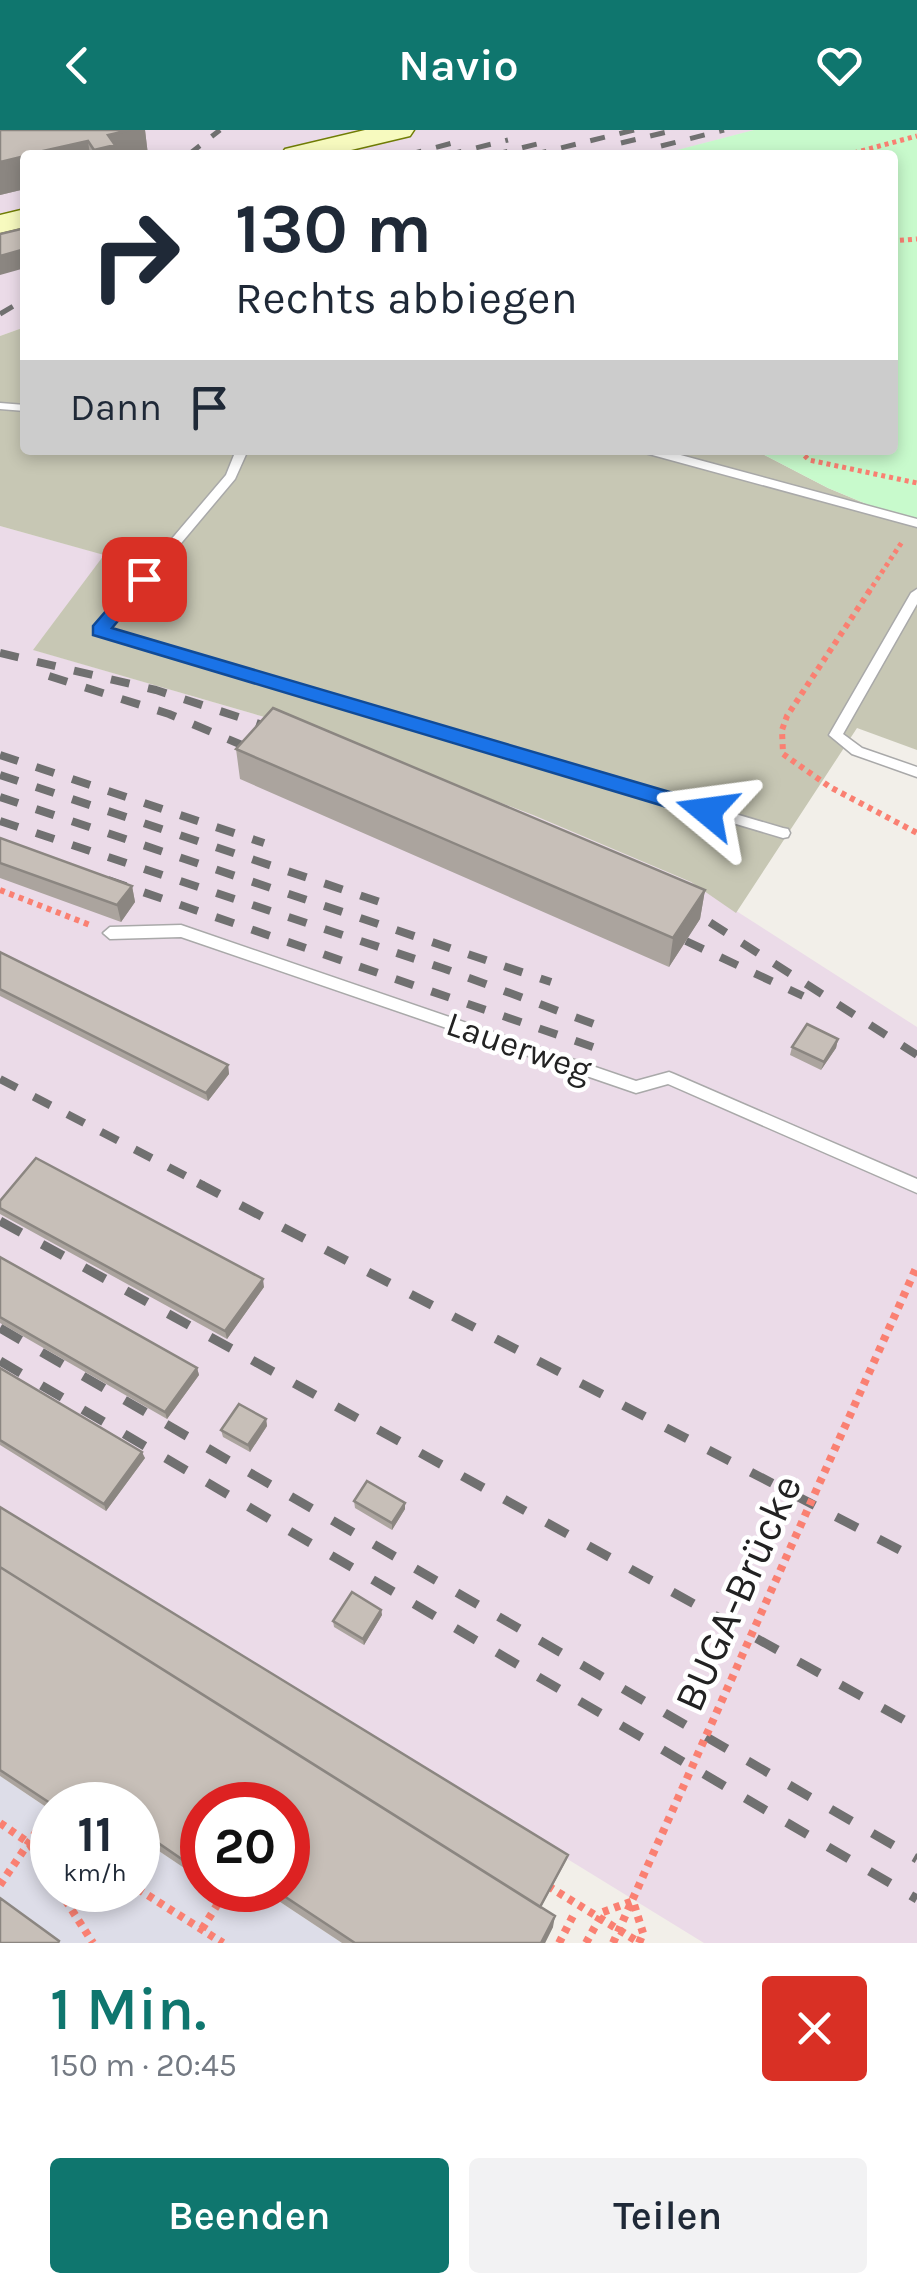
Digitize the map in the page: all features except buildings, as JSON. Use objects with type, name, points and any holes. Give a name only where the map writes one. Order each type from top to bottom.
[{"type":"main road","points":[[316,150],[400,130]]},
{"type":"lane","points":[[240,455],[232,476],[100,631],[783,834]]},
{"type":"lane","points":[[667,455],[917,523]]},
{"type":"lane","points":[[917,593],[836,735],[857,751],[917,772]]},
{"type":"lane","name":"Lauerweg","points":[[110,933],[181,931],[636,1087],[669,1078],[917,1186]]},
{"type":"path","points":[[865,150],[917,136]]},
{"type":"path","points":[[804,455],[809,460],[917,483]]},
{"type":"path","points":[[0,890],[110,933]]},
{"type":"path","name":"BUGA-Brücke","points":[[613,1943],[917,1266]]},
{"type":"path","points":[[0,1823],[29,1843],[0,1885]]},
{"type":"path","points":[[540,1881],[640,1943],[643,1933],[633,1901],[603,1912],[586,1943]]},
{"type":"path","points":[[160,1901],[224,1943]]},
{"type":"path","points":[[74,1912],[94,1943]]},
{"type":"path","points":[[202,1929],[213,1912]]},
{"type":"path","points":[[559,1943],[574,1914]]},
{"type":"shaded area","points":[[0,130],[755,130],[678,150],[20,150],[20,329],[0,336]]},
{"type":"shaded area","points":[[20,329],[20,455],[765,455],[828,488],[917,525],[917,750],[857,728],[736,913],[691,882],[533,815],[299,727],[33,650],[104,555],[0,526],[0,336]]},
{"type":"shaded area","points":[[0,526],[105,555],[34,650],[299,727],[533,815],[691,882],[917,1027],[917,1943],[704,1943],[0,1510]]},
{"type":"shaded area","points":[[0,1776],[30,1796],[30,1912],[160,1912],[160,1852],[180,1865],[180,1912],[295,1912],[342,1943],[0,1943]]},
{"type":"green space","points":[[754,130],[917,130],[917,525],[828,488],[765,455],[898,455],[898,150],[677,150]]},
{"type":"railway","points":[[194,150],[220,130]]},
{"type":"railway","points":[[552,150],[634,130]]},
{"type":"railway","points":[[621,143],[675,130]]},
{"type":"railway","points":[[661,146],[724,130]]},
{"type":"railway","points":[[467,150],[508,140]]},
{"type":"railway","points":[[426,150],[460,141]]},
{"type":"railway","points":[[513,150],[545,142]]},
{"type":"railway","points":[[0,314],[20,302]]},
{"type":"railway","points":[[0,653],[156,690],[284,732]]},
{"type":"railway","points":[[49,676],[169,714],[263,754]]},
{"type":"railway","points":[[0,755],[264,843]]},
{"type":"railway","points":[[0,775],[383,903]]},
{"type":"railway","points":[[0,797],[551,982]]},
{"type":"railway","points":[[0,821],[445,969],[599,1026]]},
{"type":"railway","points":[[108,880],[593,1047]]},
{"type":"railway","points":[[678,902],[917,1055]]},
{"type":"railway","points":[[686,941],[803,996]]},
{"type":"railway","points":[[0,1079],[203,1185]]},
{"type":"railway","points":[[198,1183],[917,1559]]},
{"type":"railway","points":[[0,1221],[917,1727]]},
{"type":"railway","points":[[0,1328],[917,1859]]},
{"type":"railway","points":[[0,1361],[917,1899]]},
{"type":"route","points":[[144,579],[100,631],[707,811]]}]
